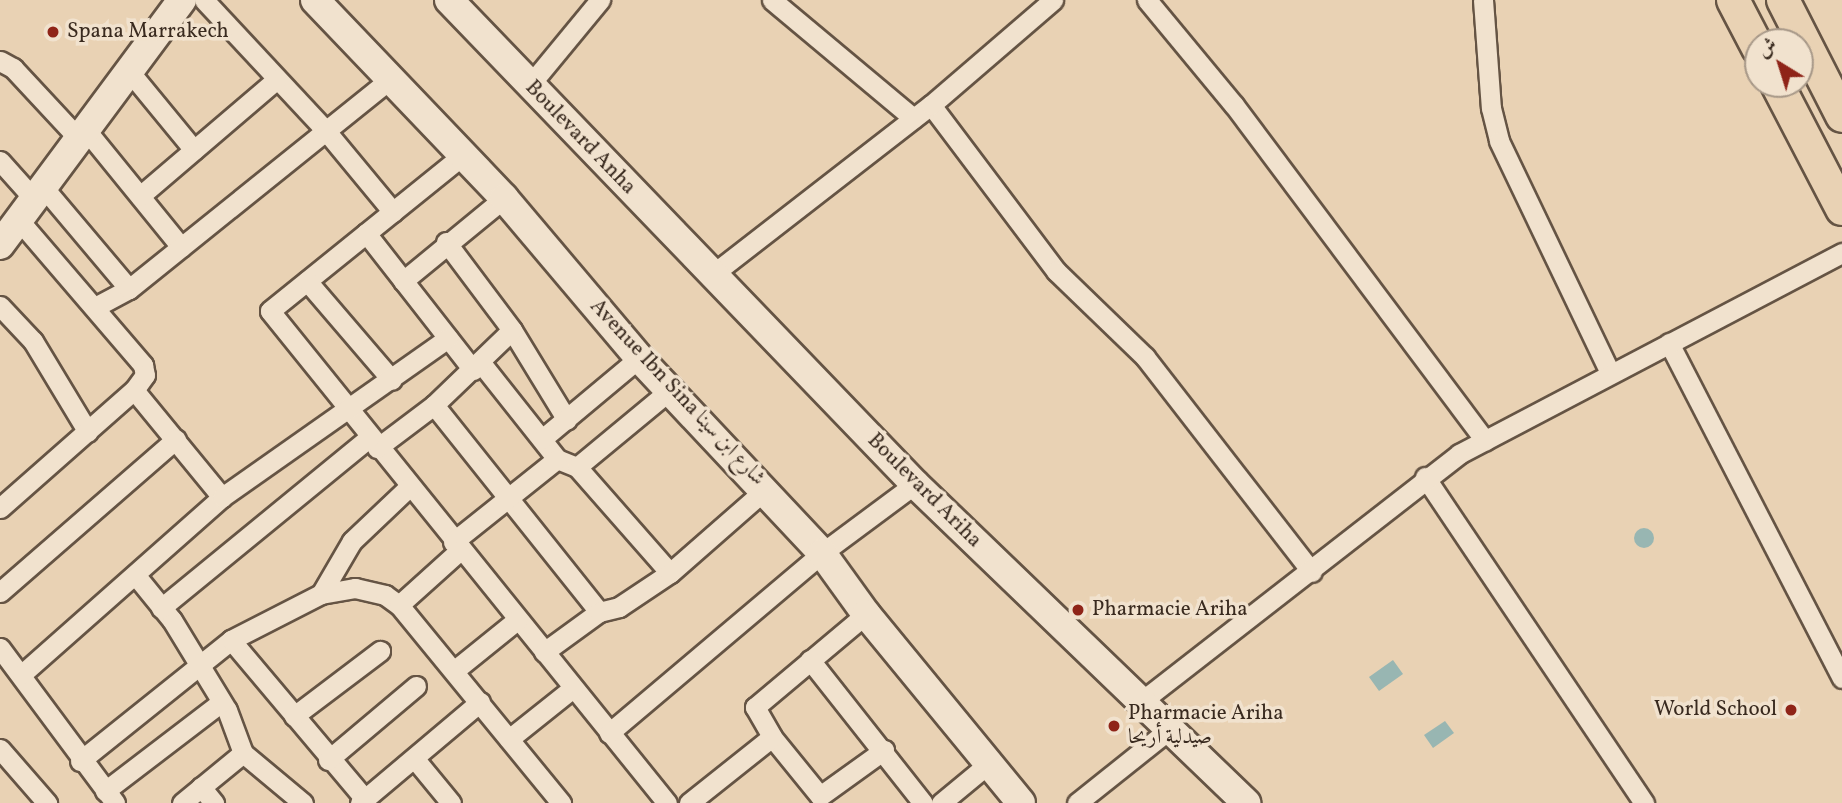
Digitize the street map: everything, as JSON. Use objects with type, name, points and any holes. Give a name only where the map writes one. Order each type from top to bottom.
[{"type":"main road","points":[[1733,0],[1748,28]]},
{"type":"main road","points":[[1783,0],[1842,116]]},
{"type":"main road","points":[[1785,98],[1837,190]]},
{"type":"street","points":[[0,245],[182,0]]},
{"type":"street","points":[[204,0],[326,131],[393,212]]},
{"type":"street","name":"Avenue Ibn Sina شارع ابن سينا","points":[[315,0],[504,198],[639,358],[766,489],[822,553],[866,614],[987,765],[1021,803]]},
{"type":"street","name":"Boulevard Anha","points":[[449,0],[713,274]]},
{"type":"street","points":[[529,86],[600,0]]},
{"type":"street","points":[[772,0],[913,118]]},
{"type":"street","points":[[713,274],[931,105],[1052,0]]},
{"type":"street","points":[[1147,0],[1234,105],[1485,442]]},
{"type":"street","points":[[1483,0],[1491,108],[1499,141],[1610,373]]},
{"type":"street","points":[[0,61],[13,68],[83,134],[140,196],[181,247]]},
{"type":"street","points":[[129,71],[194,150]]},
{"type":"street","points":[[140,196],[277,79]]},
{"type":"street","points":[[95,307],[129,289],[390,79]]},
{"type":"street","points":[[931,105],[1056,271],[1145,357],[1312,572]]},
{"type":"street","points":[[463,155],[270,311],[345,409],[667,803]]},
{"type":"street","points":[[0,161],[32,202],[95,307],[143,365],[145,376],[134,390],[88,432],[0,508]]},
{"type":"street","points":[[403,281],[446,242],[504,198]]},
{"type":"street","points":[[32,202],[129,289]]},
{"type":"street","points":[[366,233],[448,338],[477,366],[557,459],[577,467],[670,573]]},
{"type":"street","points":[[446,242],[512,330],[567,420]]},
{"type":"street","points":[[1247,803],[1142,701],[1312,572],[1425,477],[1610,373],[1842,253]]},
{"type":"street","name":"Boulevard Ariha","points":[[713,274],[915,484],[1142,701]]},
{"type":"street","points":[[307,281],[392,380]]},
{"type":"street","points":[[0,306],[33,341],[88,432]]},
{"type":"street","points":[[161,608],[373,443],[434,404],[512,330]]},
{"type":"street","points":[[22,674],[137,577],[222,498],[448,338]]},
{"type":"street","points":[[1669,343],[1842,678]]},
{"type":"street","points":[[542,439],[639,358]]},
{"type":"street","points":[[134,390],[222,498]]},
{"type":"street","points":[[577,467],[670,390]]},
{"type":"street","points":[[434,404],[599,612]]},
{"type":"street","points":[[0,592],[176,439]]},
{"type":"street","points":[[398,605],[509,498],[557,459]]},
{"type":"street","points":[[1425,477],[1644,803]]},
{"type":"street","points":[[609,733],[822,553],[915,484]]},
{"type":"street","points":[[321,594],[352,541],[409,487]]},
{"type":"street","points":[[544,652],[599,612],[619,607],[670,573],[766,489]]},
{"type":"street","points":[[137,577],[161,608],[199,668],[220,703],[243,753],[303,803]]},
{"type":"street","points":[[80,761],[231,640],[321,594],[355,588],[385,596],[398,605],[455,670],[561,803]]},
{"type":"street","points":[[866,614],[755,707],[772,737],[820,796],[884,750]]},
{"type":"street","points":[[455,670],[517,620]]},
{"type":"street","points":[[231,640],[362,801],[480,702]]},
{"type":"street","points":[[294,716],[380,651]]},
{"type":"street","points":[[1,652],[22,674],[80,761],[110,797],[220,703]]},
{"type":"street","points":[[810,660],[884,750],[923,803]]},
{"type":"street","points":[[328,760],[416,686]]},
{"type":"street","points":[[509,739],[573,688]]},
{"type":"street","points":[[1077,803],[1171,728]]},
{"type":"street","points":[[689,803],[772,737]]},
{"type":"street","points":[[0,749],[47,803]]},
{"type":"street","points":[[182,803],[243,753]]},
{"type":"street","points":[[414,758],[451,803]]},
{"type":"street","points":[[941,803],[987,765]]},
{"type":"street","points":[[201,787],[214,803]]},
{"type":"water","points":[[1644,528],[1651,531],[1654,538],[1651,545],[1644,548],[1637,545],[1634,538],[1637,531]]},
{"type":"water","points":[[1393,660],[1403,674],[1379,691],[1369,677]]},
{"type":"water","points":[[1445,721],[1454,733],[1433,748],[1424,735]]},
{"type":"place","name":"Spana Marrakech","points":[[53,32]]},
{"type":"place","name":"Pharmacie Ariha","points":[[1078,610]]},
{"type":"place","name":"World School","points":[[1791,710]]},
{"type":"place","name":"Pharmacie Ariha صيدلية أريحا","points":[[1114,726]]}]
